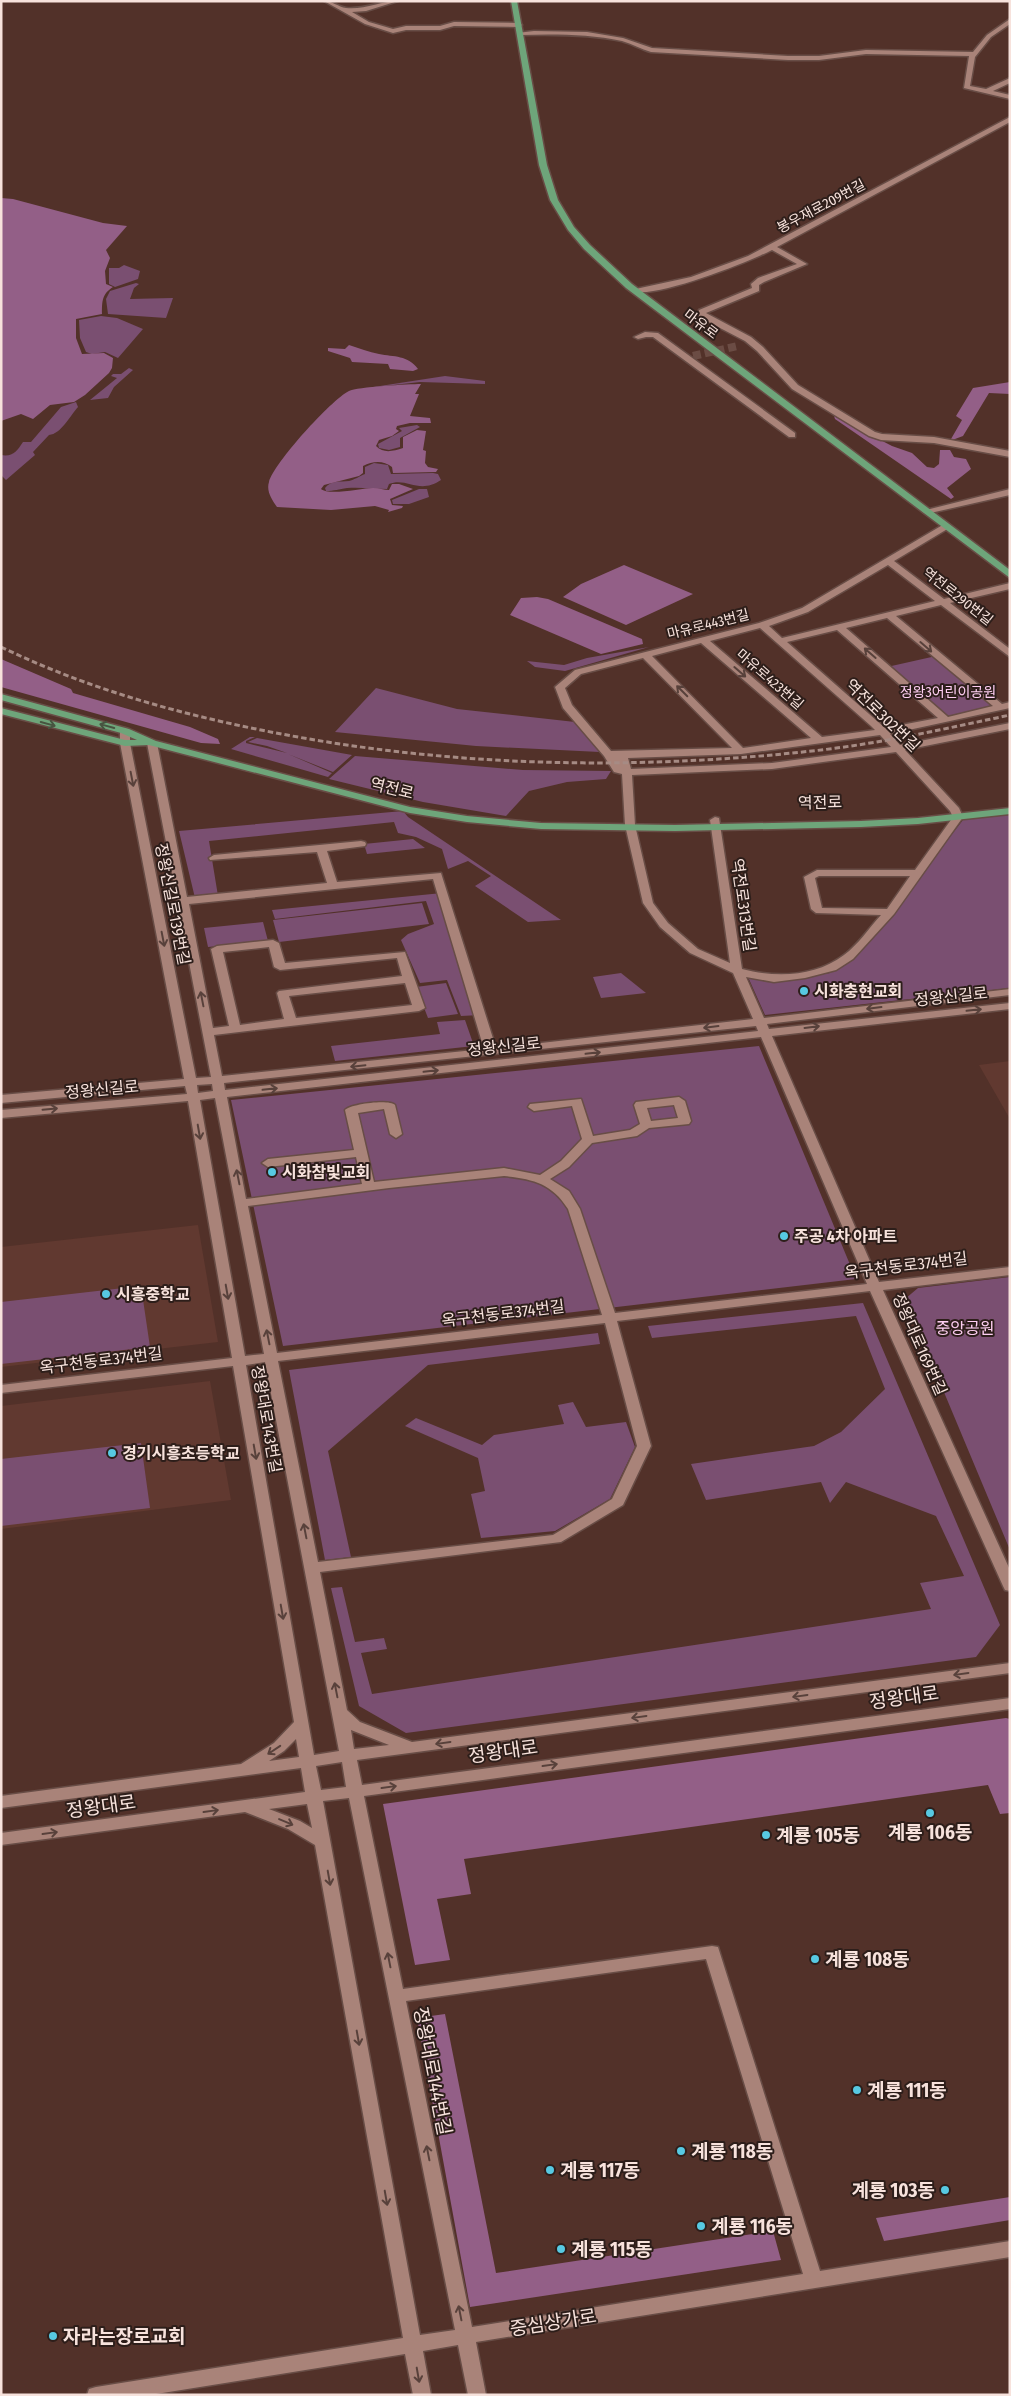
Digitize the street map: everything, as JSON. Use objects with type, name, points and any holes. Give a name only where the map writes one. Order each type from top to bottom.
[{"type":"main road","name":"마유로","points":[[514,1],[544,165],[554,200],[571,228],[588,247],[635,290],[1010,575]]},
{"type":"main road","name":"역전로","points":[[1,697],[125,731],[152,743],[410,810],[467,819],[541,826],[870,823],[957,813],[1010,804]]},
{"type":"main road","name":"역전로","points":[[1,711],[126,743],[152,743]]},
{"type":"main road","name":"역전로","points":[[957,813],[1010,811]]},
{"type":"street","points":[[327,1],[367,22],[392,31],[406,28],[440,28],[454,24],[614,38],[636,42],[651,50],[788,58],[819,58],[866,52],[974,54]]},
{"type":"street","points":[[344,10],[366,9],[395,1]]},
{"type":"street","points":[[1009,23],[989,36],[974,54],[966,87],[1010,97]]},
{"type":"street","points":[[986,92],[1010,80]]},
{"type":"street","name":"봉우재로209번길","points":[[635,290],[678,283],[725,270],[772,247],[1010,119]]},
{"type":"street","points":[[772,247],[803,264],[777,272],[755,284],[756,289],[702,312],[705,318],[738,332],[752,342],[794,387],[881,437],[934,440],[1010,454]]},
{"type":"street","points":[[638,337],[645,334],[655,336],[689,357],[792,435]]},
{"type":"street","points":[[738,346],[752,342]]},
{"type":"street","points":[[926,511],[1008,494]]},
{"type":"street","name":"마유로443번길","points":[[608,754],[567,706],[560,687],[578,672],[762,625],[805,610],[946,526]]},
{"type":"street","name":"역전로290번길","points":[[890,561],[1010,654]]},
{"type":"street","points":[[780,641],[1010,586]]},
{"type":"street","points":[[889,615],[1005,706]]},
{"type":"street","name":"역전로302번길","points":[[762,625],[882,732],[957,813]]},
{"type":"street","points":[[839,627],[946,720]]},
{"type":"street","name":"마유로423번길","points":[[703,640],[819,740]]},
{"type":"street","points":[[645,655],[741,751]]},
{"type":"street","points":[[608,754],[741,751],[882,732],[1005,706]]},
{"type":"street","points":[[608,754],[618,770],[626,772],[772,766],[897,749],[1010,726]]},
{"type":"street","name":"정왕신길로139번길","points":[[125,731],[192,1090]]},
{"type":"street","name":"정왕신길로139번길","points":[[152,743],[220,1087]]},
{"type":"street","points":[[623,755],[630,825],[648,903],[664,925],[694,951],[740,972],[774,979],[805,976],[832,968],[849,957],[890,912],[919,873],[957,813]]},
{"type":"street","name":"역전로313번길","points":[[716,823],[736,967],[740,972],[762,1027]]},
{"type":"street","points":[[214,858],[361,844]]},
{"type":"street","points":[[321,848],[333,886]]},
{"type":"street","points":[[890,912],[820,911],[817,908],[810,876],[817,873],[919,873]]},
{"type":"street","points":[[184,901],[437,875],[491,1052]]},
{"type":"street","points":[[209,1032],[419,1008],[401,954],[280,967],[273,943],[217,949],[235,1029]]},
{"type":"street","points":[[291,1022],[283,993],[409,979]]},
{"type":"street","name":"정왕신길로","points":[[1,1114],[192,1090],[762,1027],[1010,992]]},
{"type":"street","name":"정왕신길로","points":[[220,1087],[491,1052],[1010,1006]]},
{"type":"street","name":"정왕대로169번길","points":[[762,1027],[1010,1586]]},
{"type":"street","name":"정왕대로143번길","points":[[220,1087],[348,1756]]},
{"type":"street","name":"정왕신길로","points":[[1,1099],[192,1090]]},
{"type":"street","name":"정왕대로143번길","points":[[192,1090],[308,1761]]},
{"type":"street","points":[[534,1107],[577,1102],[588,1140]]},
{"type":"street","points":[[369,1187],[351,1110],[389,1105],[396,1134]]},
{"type":"street","points":[[542,1179],[565,1164],[588,1140],[633,1133],[646,1125]]},
{"type":"street","points":[[268,1163],[361,1153]]},
{"type":"street","points":[[242,1203],[485,1173],[529,1175],[542,1179],[565,1194],[574,1209],[610,1318],[644,1446],[618,1502],[556,1539],[313,1568]]},
{"type":"street","name":"옥구천동로374번길","points":[[1,1389],[1010,1271]]},
{"type":"street","name":"정왕대로","points":[[1,1802],[1010,1668]]},
{"type":"street","name":"정왕대로","points":[[1,1839],[1010,1703]]},
{"type":"street","points":[[340,1713],[355,1726],[410,1747]]},
{"type":"street","points":[[241,1770],[279,1746],[302,1724]]},
{"type":"street","name":"정왕대로144번길","points":[[348,1756],[477,2395]]},
{"type":"street","points":[[308,1761],[422,2395]]},
{"type":"street","points":[[247,1806],[294,1825],[322,1842]]},
{"type":"street","points":[[397,1996],[712,1952],[814,2280]]},
{"type":"street","name":"중심상가로","points":[[96,2395],[1010,2249]]},
{"type":"shaded area","points":[[1,198],[13,199],[103,223],[127,226],[106,250],[110,258],[105,271],[106,284],[113,287],[103,298],[102,314],[76,319],[76,338],[82,354],[104,353],[113,358],[112,368],[85,395],[74,402],[50,405],[33,419],[21,414],[1,421]]},
{"type":"shaded area","points":[[349,345],[405,359],[414,364],[418,369],[413,371],[390,369],[388,364],[352,362],[350,358],[328,351],[328,348],[345,349]]},
{"type":"shaded area","points":[[1010,382],[1010,394],[989,393],[963,436],[951,439],[962,420],[956,416],[973,388]]},
{"type":"shaded area","points":[[421,384],[415,394],[419,394],[410,416],[430,418],[431,423],[410,423],[397,426],[396,429],[399,431],[392,436],[379,440],[376,446],[385,451],[403,448],[403,437],[417,430],[426,431],[423,450],[426,451],[425,463],[428,467],[438,469],[436,472],[393,473],[392,467],[389,465],[382,462],[374,462],[363,466],[363,473],[359,476],[324,485],[321,489],[331,492],[373,488],[389,490],[392,484],[399,484],[413,489],[390,499],[392,505],[403,506],[402,508],[388,512],[389,510],[375,506],[331,510],[277,507],[268,489],[273,473],[292,447],[330,406],[349,391],[362,388]]},
{"type":"shaded area","points":[[834,416],[892,446],[912,453],[927,467],[934,468],[939,464],[940,450],[950,450],[954,457],[966,459],[971,469],[947,488],[954,497],[951,499],[835,419]]},
{"type":"shaded area","points":[[624,565],[693,594],[626,625],[563,597],[581,584]]},
{"type":"shaded area","points":[[537,597],[548,599],[642,639],[643,644],[601,654],[510,615],[521,598]]},
{"type":"shaded area","points":[[1,659],[71,689],[73,693],[190,727],[218,739],[220,744],[201,743],[1,687]]},
{"type":"shaded area","points":[[1010,1061],[1010,1119],[979,1065]]},
{"type":"shaded area","name":"시흥중학교","points":[[198,1225],[218,1342],[1,1367],[1,1247]]},
{"type":"shaded area","name":"경기시흥초등학교","points":[[210,1381],[231,1500],[1,1529],[1,1406]]},
{"type":"shaded area","points":[[1006,1718],[1010,1719],[1010,1813],[1000,1814],[988,1785],[464,1859],[471,1894],[437,1899],[450,1960],[415,1965],[383,1804]]},
{"type":"shaded area","points":[[445,2014],[496,2273],[773,2231],[781,2260],[470,2307],[417,2018]]},
{"type":"shaded area","points":[[1010,2197],[1010,2220],[884,2241],[876,2218]]},
{"type":"green space","points":[[124,265],[140,271],[138,279],[115,287],[109,284],[109,268],[119,268]]},
{"type":"green space","points":[[136,283],[139,284],[134,288],[130,299],[173,298],[166,318],[108,314],[106,299],[110,291]]},
{"type":"green space","points":[[101,316],[117,318],[143,329],[118,358],[105,352],[92,354],[86,352],[80,338],[79,320]]},
{"type":"green space","points":[[129,368],[133,370],[114,387],[108,398],[90,400],[117,378],[111,376],[113,374],[121,374]]},
{"type":"green space","points":[[445,376],[485,381],[485,384],[420,382],[367,388]]},
{"type":"green space","points":[[76,402],[78,407],[65,424],[49,435],[33,452],[35,455],[6,480],[1,475],[1,455],[12,454],[17,451],[23,442],[31,442],[61,407]]},
{"type":"green space","points":[[417,425],[420,427],[400,438],[400,447],[389,450],[379,448],[378,444],[402,431],[399,428]]},
{"type":"green space","points":[[374,463],[388,465],[391,474],[433,473],[438,474],[441,480],[426,486],[396,482],[389,484],[387,489],[347,488],[326,491],[327,485],[351,480],[365,474],[365,467]]},
{"type":"green space","points":[[419,489],[427,489],[429,497],[409,504],[393,504],[392,500]]},
{"type":"green space","points":[[649,647],[565,671],[535,667],[527,661],[564,665],[587,658]]},
{"type":"green space","name":"정왕3어린이공원","points":[[936,656],[994,704],[992,707],[950,717],[943,715],[887,667]]},
{"type":"green space","points":[[376,688],[457,709],[575,722],[600,752],[476,746],[335,732]]},
{"type":"green space","points":[[250,737],[255,737],[246,741],[246,743],[287,753],[248,742],[257,738],[352,755],[333,772],[288,754],[332,773],[328,777],[231,749]]},
{"type":"green space","points":[[355,756],[523,770],[611,771],[606,779],[567,782],[529,791],[506,816],[423,802],[329,779]]},
{"type":"green space","points":[[403,811],[408,817],[561,920],[528,922],[475,886],[491,876],[468,861],[448,869],[442,849],[416,837],[398,833],[394,822],[209,841],[218,896],[195,898],[179,831]]},
{"type":"green space","points":[[1010,811],[1010,988],[765,1015],[748,977],[779,981],[830,973],[858,954],[963,820]]},
{"type":"green space","points":[[413,839],[425,848],[367,854],[364,844]]},
{"type":"green space","points":[[442,893],[480,1015],[461,1016],[447,980],[420,983],[401,940],[408,934],[434,924],[426,901],[275,919],[272,910]]},
{"type":"green space","points":[[422,903],[429,924],[279,942],[273,920]]},
{"type":"green space","points":[[263,922],[268,941],[208,947],[204,928]]},
{"type":"green space","points":[[621,973],[646,993],[601,998],[593,977]]},
{"type":"green space","points":[[446,983],[458,1014],[428,1018],[416,987]]},
{"type":"green space","points":[[465,1020],[474,1046],[335,1061],[331,1046],[440,1034],[437,1022]]},
{"type":"green space","points":[[759,1046],[856,1279],[283,1346],[231,1100]]},
{"type":"green space","name":"중앙공원","points":[[1010,1277],[1010,1550],[905,1299],[918,1288]]},
{"type":"green space","points":[[141,1286],[150,1347],[1,1364],[1,1302]]},
{"type":"green space","points":[[863,1303],[1000,1625],[976,1657],[406,1733],[359,1706],[331,1588],[342,1587],[355,1642],[384,1638],[387,1649],[361,1653],[372,1694],[931,1609],[920,1583],[964,1576],[936,1516],[846,1482],[830,1503],[821,1482],[706,1500],[691,1464],[814,1446],[841,1432],[885,1389],[856,1316],[652,1338],[648,1326]]},
{"type":"green space","points":[[598,1333],[600,1344],[428,1365],[328,1451],[351,1557],[325,1560],[289,1370]]},
{"type":"green space","points":[[573,1402],[586,1427],[626,1422],[635,1447],[610,1499],[555,1531],[481,1538],[471,1494],[485,1491],[478,1458],[405,1426],[416,1418],[482,1445],[494,1435],[564,1424],[558,1405]]},
{"type":"green space","points":[[141,1443],[150,1508],[1,1526],[1,1459]]},
{"type":"tunnel","points":[[693,356],[738,346]]},
{"type":"railway","points":[[1,647],[64,674],[128,697],[227,723],[329,742],[398,752],[467,758],[605,763],[743,757],[812,751],[862,744],[911,736],[1010,715]]},
{"type":"place","name":"시화충현교회","points":[[804,991]]},
{"type":"place","name":"시화참빛교회","points":[[272,1172]]},
{"type":"place","name":"주공 4차 아파트","points":[[784,1236]]},
{"type":"place","name":"시흥중학교","points":[[106,1294]]},
{"type":"place","name":"경기시흥초등학교","points":[[112,1453]]},
{"type":"place","name":"계룡 106동","points":[[930,1813]]},
{"type":"place","name":"계룡 105동","points":[[766,1835]]},
{"type":"place","name":"계룡 108동","points":[[815,1959]]},
{"type":"place","name":"계룡 111동","points":[[857,2090]]},
{"type":"place","name":"계룡 118동","points":[[681,2151]]},
{"type":"place","name":"계룡 117동","points":[[550,2170]]},
{"type":"place","name":"계룡 103동","points":[[945,2190]]},
{"type":"place","name":"계룡 116동","points":[[701,2226]]},
{"type":"place","name":"계룡 115동","points":[[561,2249]]},
{"type":"place","name":"자라는장로교회","points":[[53,2336]]}]
